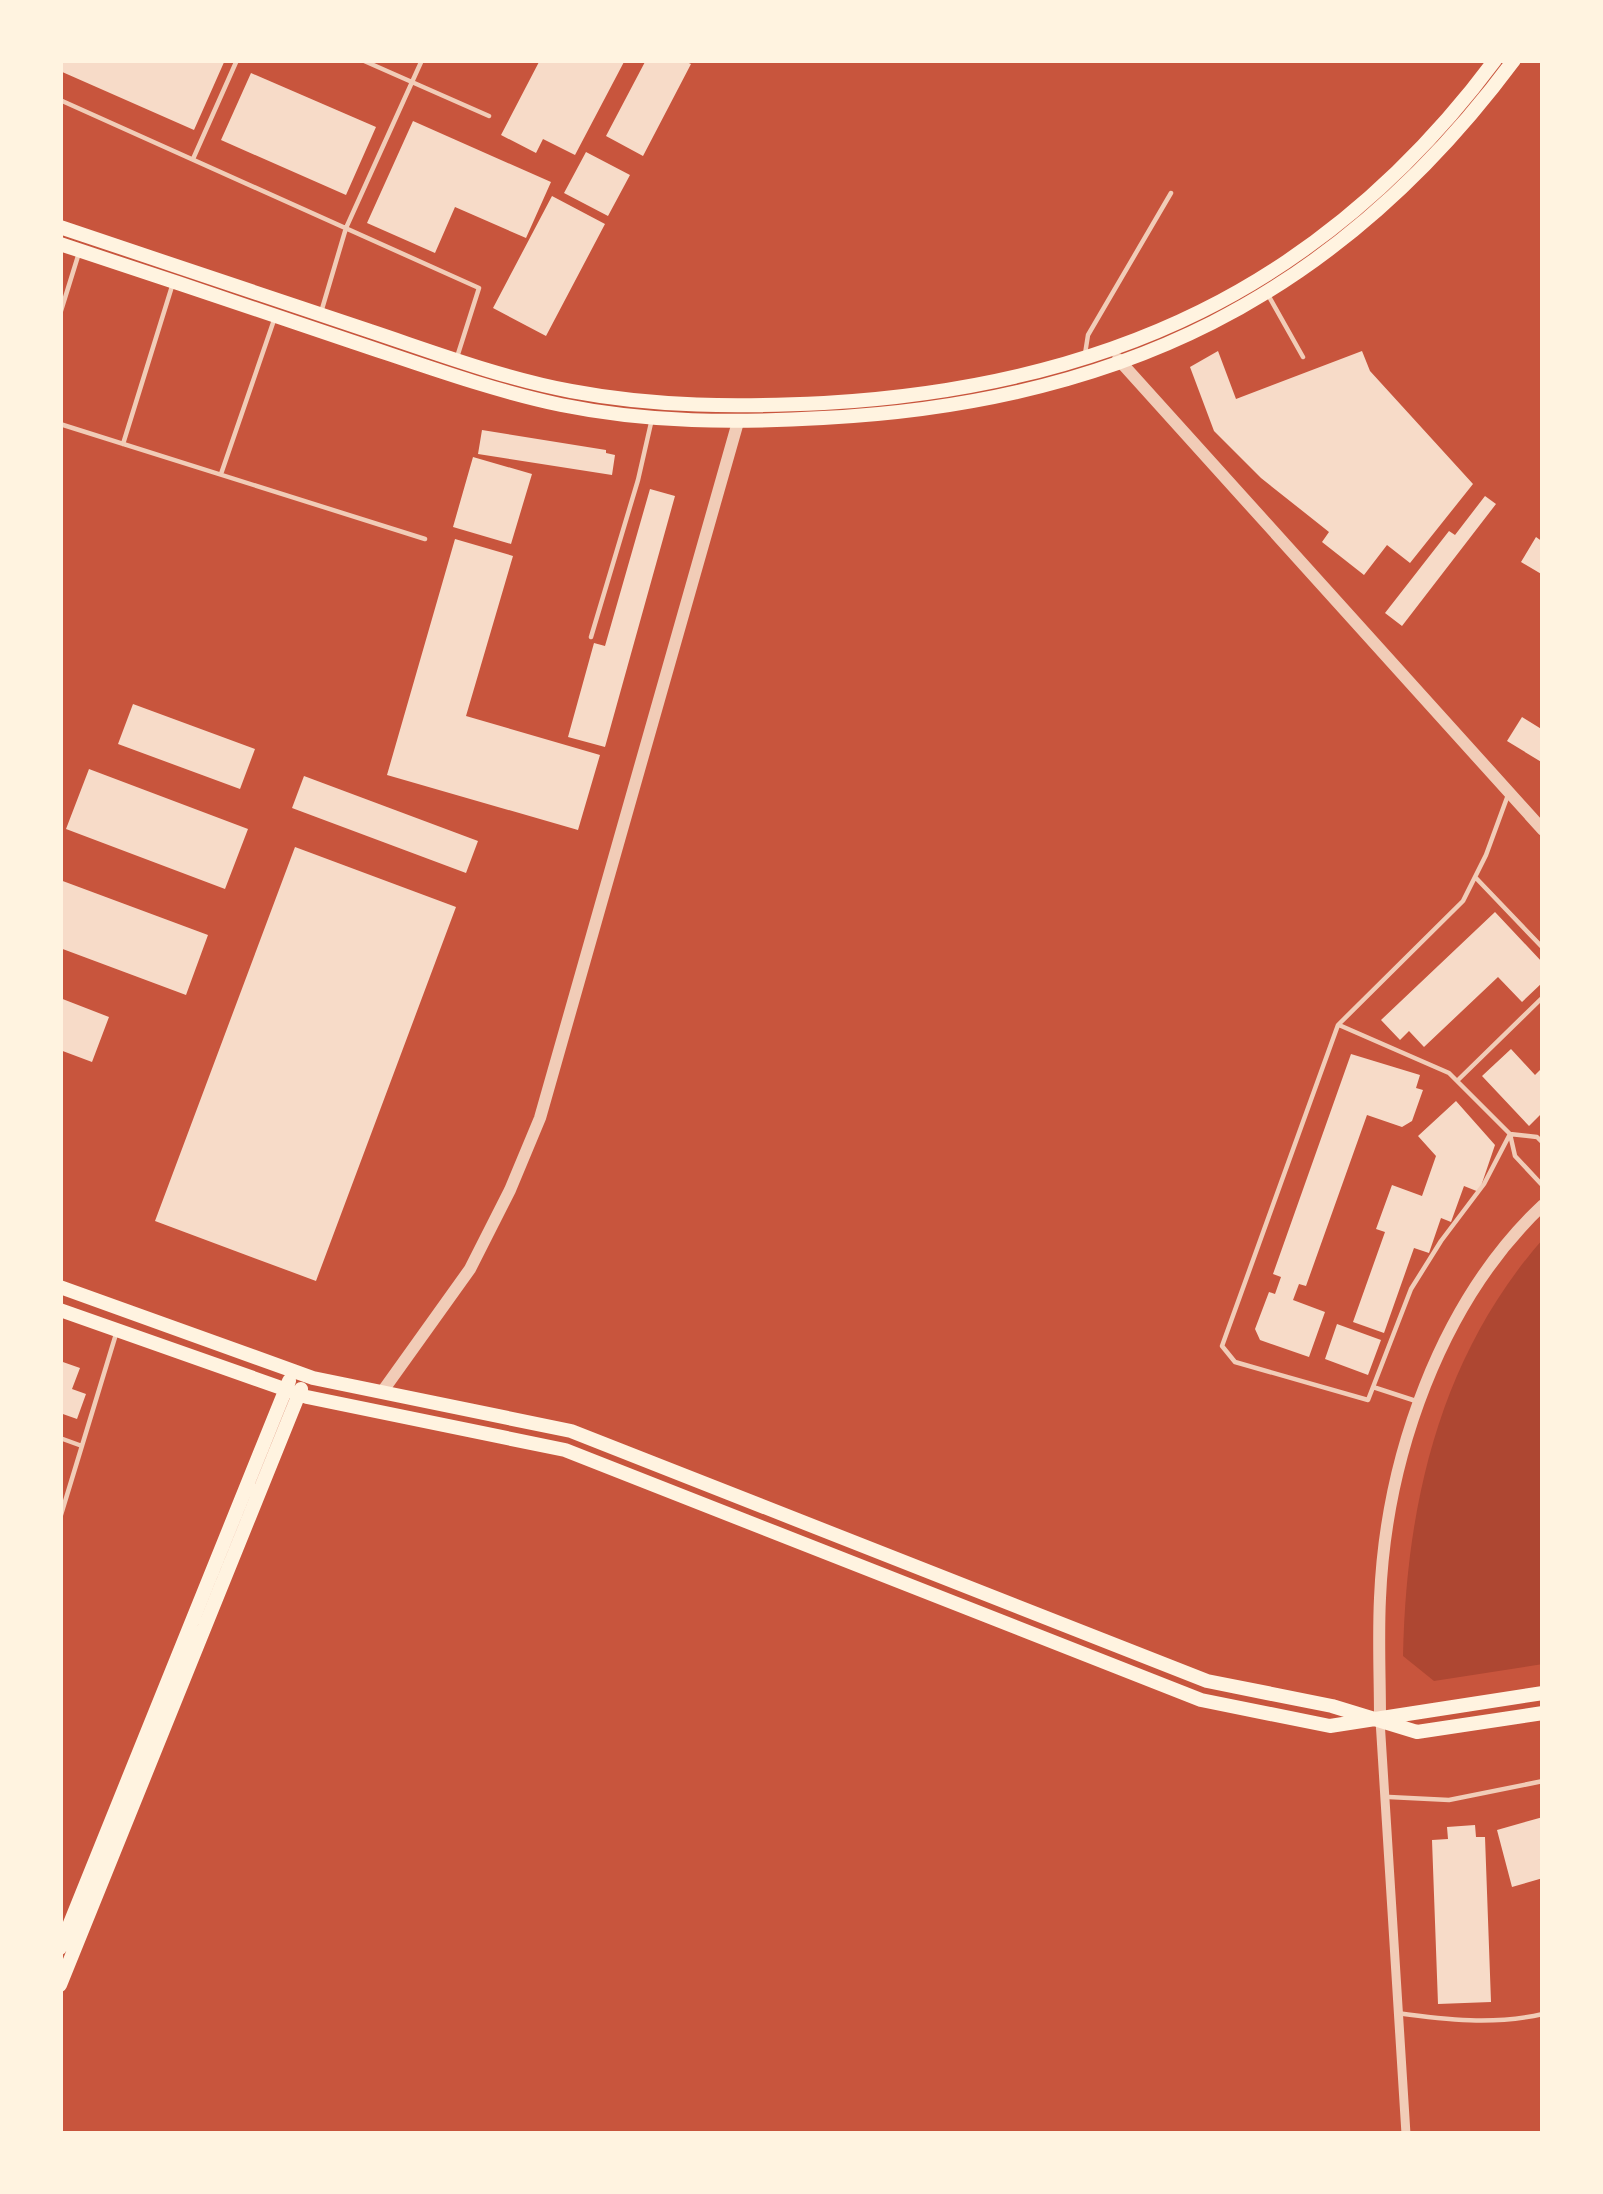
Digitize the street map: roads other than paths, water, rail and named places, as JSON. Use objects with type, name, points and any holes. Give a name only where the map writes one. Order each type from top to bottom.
[{"type":"main road","points":[[60,227],[456,359],[566,390],[701,407],[920,396],[1002,382],[1084,360],[1223,301],[1330,231],[1415,154],[1495,60]]},
{"type":"main road","points":[[60,244],[522,396],[652,419],[738,422],[876,416],[964,405],[1046,388],[1122,363],[1193,333],[1267,293],[1339,243],[1398,192],[1463,124],[1514,60]]},
{"type":"main road","points":[[60,1287],[300,1374],[571,1431],[1208,1681],[1380,1718],[1418,1732],[1543,1713]]},
{"type":"main road","points":[[60,1310],[292,1392],[565,1450],[1201,1700],[1330,1726],[1543,1693]]},
{"type":"main road","points":[[60,1948],[300,1374]]},
{"type":"main road","points":[[60,1985],[292,1392]]},
{"type":"street","points":[[1111,351],[1543,830]]},
{"type":"street","points":[[382,1392],[470,1269],[533,1137],[738,422]]},
{"type":"street","points":[[1406,2134],[1380,1718],[1384,1555],[1400,1470],[1420,1402],[1470,1296],[1543,1205]]},
{"type":"lane","points":[[193,159],[237,60]]},
{"type":"lane","points":[[362,60],[489,116]]},
{"type":"lane","points":[[321,314],[346,228],[422,60]]},
{"type":"lane","points":[[60,100],[478,288],[456,359]]},
{"type":"lane","points":[[1084,360],[1088,335],[1171,194]]},
{"type":"lane","points":[[60,314],[80,250]]},
{"type":"lane","points":[[123,444],[173,282]]},
{"type":"lane","points":[[1267,293],[1303,357]]},
{"type":"lane","points":[[221,474],[275,316]]},
{"type":"lane","points":[[591,637],[652,419]]},
{"type":"lane","points":[[60,424],[425,539]]},
{"type":"lane","points":[[1508,796],[1463,901],[1338,1025],[1222,1346],[1235,1362],[1368,1400],[1411,1289],[1484,1184],[1510,1134]]},
{"type":"lane","points":[[1476,878],[1543,948]]},
{"type":"lane","points":[[1457,1081],[1543,998]]},
{"type":"lane","points":[[1338,1025],[1436,1064],[1510,1134],[1515,1156],[1543,1186]]},
{"type":"lane","points":[[1510,1134],[1537,1137],[1543,1143]]},
{"type":"lane","points":[[60,1518],[117,1331]]},
{"type":"lane","points":[[1373,1387],[1420,1402]]},
{"type":"lane","points":[[60,1438],[82,1446]]},
{"type":"lane","points":[[1385,1797],[1449,1800],[1543,1781]]},
{"type":"lane","points":[[1397,2013],[1484,2021],[1543,2014]]}]
